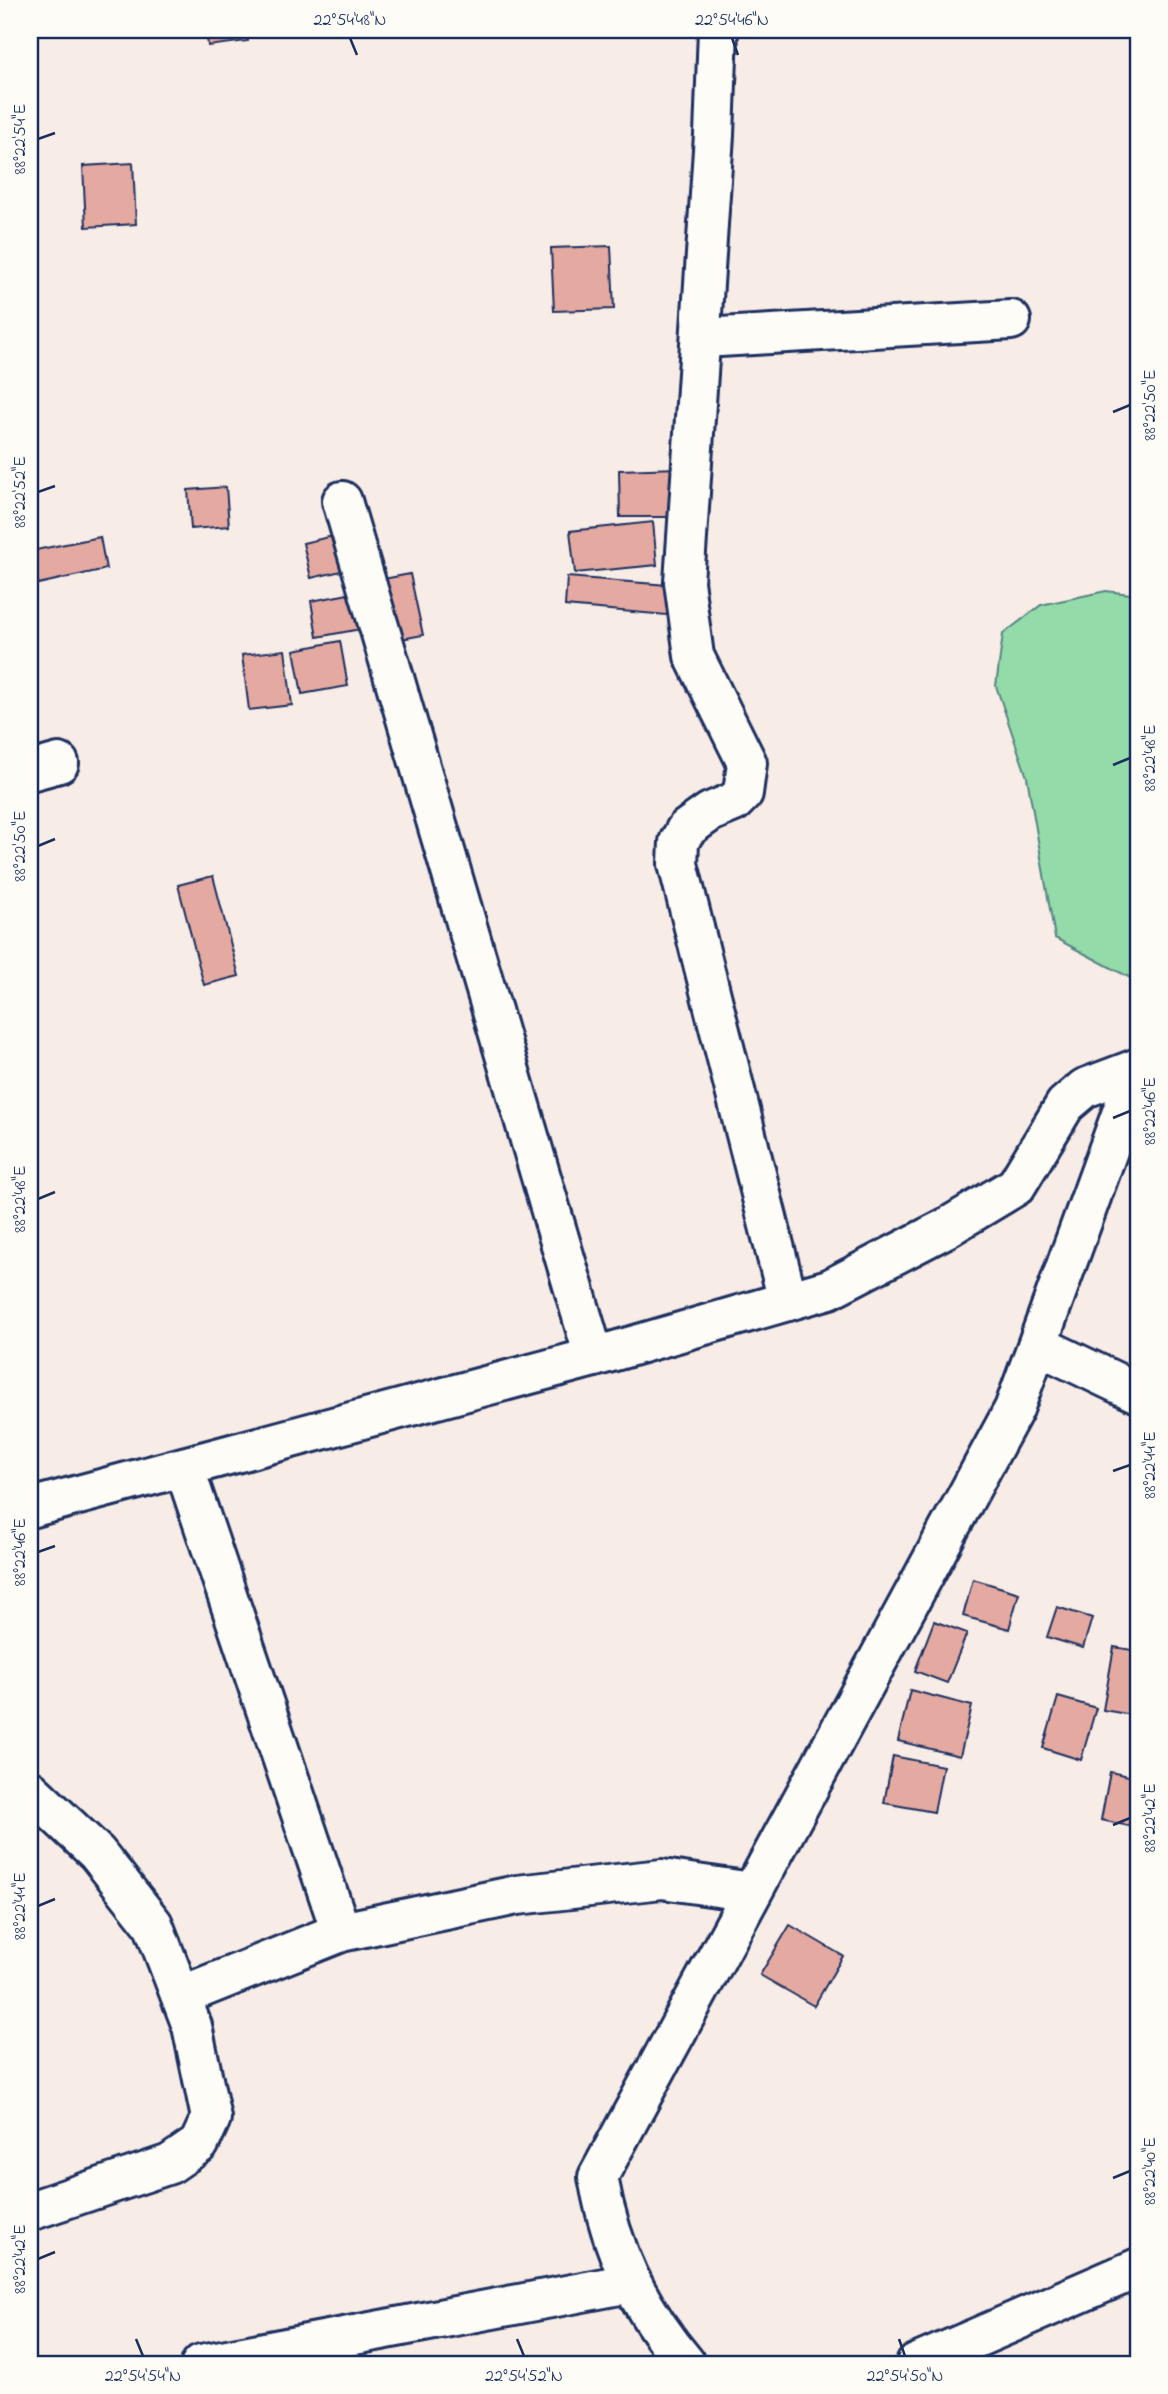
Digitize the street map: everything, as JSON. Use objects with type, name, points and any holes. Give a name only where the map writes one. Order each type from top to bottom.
[{"type":"street","points":[[718,30],[702,338],[684,582],[694,656],[747,763],[743,793],[734,802],[710,812],[686,828],[679,842],[678,864],[788,1301]]},
{"type":"street","points":[[702,338],[1011,320]]},
{"type":"street","points":[[342,502],[594,1357]]},
{"type":"street","points":[[30,1508],[594,1357],[829,1289],[948,1227],[1016,1186],[1065,1105],[1085,1088],[1138,1068]]},
{"type":"street","points":[[687,2364],[668,2342],[630,2283],[604,2211],[598,2177],[1014,1409],[1138,1068]]},
{"type":"street","points":[[1038,1345],[1138,1393]]},
{"type":"street","points":[[184,1467],[341,1931]]},
{"type":"street","points":[[30,1790],[97,1853],[153,1924],[192,2026],[211,2118],[199,2144],[170,2164],[30,2211]]},
{"type":"street","points":[[181,1996],[341,1931],[517,1895],[662,1879],[752,1892]]},
{"type":"street","points":[[916,2364],[1138,2268]]},
{"type":"street","points":[[201,2364],[630,2283]]},
{"type":"green space","points":[[1106,591],[1138,595],[1138,982],[1055,938],[1027,777],[996,686],[1003,634],[1041,605]]},
{"type":"building","points":[[206,30],[247,30],[248,41],[208,46]]},
{"type":"building","points":[[133,163],[136,224],[86,227],[83,166]]},
{"type":"building","points":[[611,246],[614,309],[554,311],[551,248]]},
{"type":"building","points":[[679,468],[679,517],[620,517],[619,470]]},
{"type":"building","points":[[226,487],[229,526],[191,529],[188,490]]},
{"type":"building","points":[[653,522],[657,565],[575,573],[570,531]]},
{"type":"building","points":[[342,534],[350,569],[311,578],[303,543]]},
{"type":"building","points":[[100,537],[106,569],[38,584],[31,551]]},
{"type":"building","points":[[410,574],[423,635],[385,642],[373,581]]},
{"type":"building","points":[[567,577],[680,586],[678,616],[565,606]]},
{"type":"building","points":[[354,593],[361,629],[317,637],[311,601]]},
{"type":"building","points":[[340,641],[348,686],[302,694],[294,650]]},
{"type":"building","points":[[285,650],[292,705],[249,710],[242,655]]},
{"type":"building","points":[[213,876],[239,976],[204,985],[178,885]]},
{"type":"building","points":[[973,1579],[1019,1593],[1009,1629],[963,1616]]},
{"type":"building","points":[[1057,1607],[1092,1618],[1083,1648],[1047,1637]]},
{"type":"building","points":[[934,1621],[967,1633],[947,1683],[915,1671]]},
{"type":"building","points":[[1114,1647],[1138,1651],[1138,1716],[1103,1710]]},
{"type":"building","points":[[910,1690],[972,1706],[960,1756],[898,1741]]},
{"type":"building","points":[[1058,1697],[1096,1708],[1081,1760],[1043,1748]]},
{"type":"building","points":[[893,1756],[943,1766],[934,1812],[884,1803]]},
{"type":"building","points":[[1110,1772],[1138,1778],[1138,1809],[1134,1827],[1101,1820]]},
{"type":"building","points":[[790,1925],[843,1956],[814,2006],[760,1975]]}]
